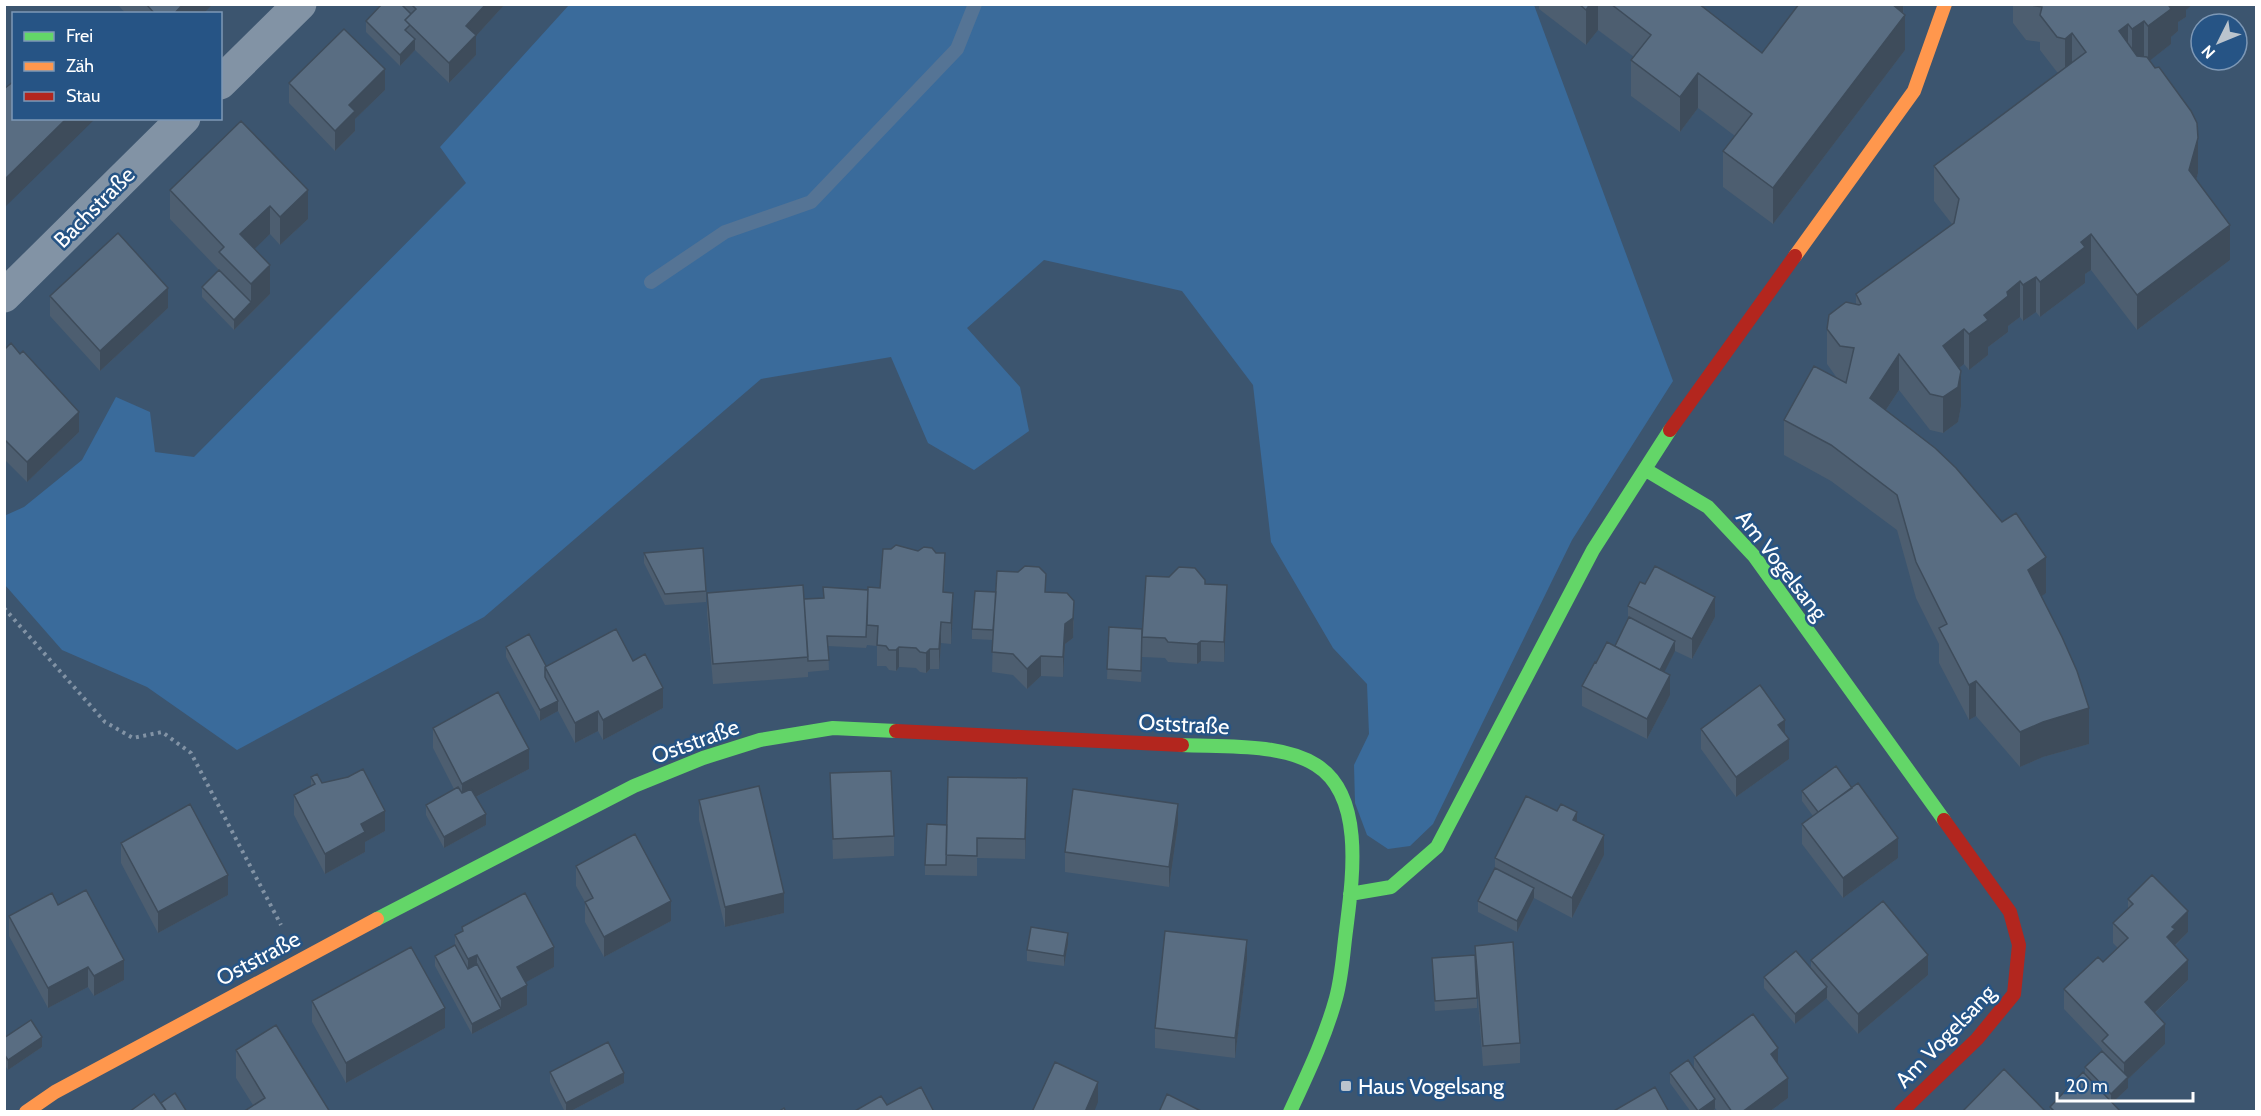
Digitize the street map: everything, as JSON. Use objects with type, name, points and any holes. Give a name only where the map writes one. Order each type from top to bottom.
[{"type":"street","points":[[222,81],[300,4]]},
{"type":"street","points":[[1350,894],[1391,887],[1437,847],[1593,550],[1677,420],[1914,91],[1945,4]]},
{"type":"street","name":"Bachstraße","points":[[4,296],[182,120]]},
{"type":"street","name":"Am Vogelsang","points":[[1646,470],[1708,507],[1754,556],[2010,912],[2019,945],[2014,994],[1977,1039],[1902,1112]]},
{"type":"street","name":"Oststraße","points":[[26,1112],[56,1092],[299,959],[634,786],[703,758],[760,740],[832,728],[1256,749],[1289,752],[1321,768],[1334,780],[1343,796],[1350,824],[1350,894],[1341,982],[1320,1048],[1290,1112]]},
{"type":"path","points":[[4,609],[105,722],[133,738],[162,732],[191,753],[299,959]]},
{"type":"shaded area","points":[[569,5],[1534,5],[1673,381],[1572,540],[1433,824],[1410,846],[1388,849],[1367,835],[1355,803],[1354,765],[1369,734],[1367,684],[1333,648],[1271,542],[1253,385],[1182,291],[1044,260],[967,328],[1020,387],[1029,431],[974,470],[928,443],[891,357],[761,379],[484,617],[237,750],[147,687],[62,650],[5,585],[4,516],[24,507],[82,460],[116,397],[150,412],[155,452],[194,457],[466,183],[440,147]]},
{"type":"building","points":[[146,4],[183,4],[176,12],[153,12]]},
{"type":"building","points":[[382,4],[401,4],[411,14],[405,20],[410,25],[405,30],[415,39],[400,55],[366,21]]},
{"type":"building","points":[[411,4],[486,4],[466,26],[476,35],[449,63],[405,20],[416,9]]},
{"type":"building","points":[[1579,4],[1590,4],[1586,10]]},
{"type":"building","points":[[1611,4],[1699,4],[1762,53],[1799,4],[1892,4],[1905,15],[1773,188],[1723,151],[1752,114],[1698,73],[1680,97],[1631,60],[1651,35]]},
{"type":"building","points":[[2025,4],[2168,4],[2171,9],[2148,26],[2144,21],[2132,29],[2128,24],[2119,31],[2137,56],[2147,57],[2155,68],[2159,67],[2191,111],[2197,123],[2198,138],[2189,170],[2230,225],[2137,295],[2091,234],[2081,242],[2085,247],[2040,282],[2036,277],[2023,285],[2020,281],[2007,292],[2008,296],[1984,315],[1988,320],[1969,334],[1964,329],[1943,346],[1961,371],[1958,387],[1943,397],[1930,394],[1899,354],[1870,398],[1935,448],[1956,468],[2002,522],[2016,513],[2046,557],[2028,570],[2062,637],[2077,671],[2089,708],[2043,722],[2020,732],[1976,681],[1969,685],[1939,628],[1947,624],[1916,562],[1897,495],[1831,445],[1784,420],[1814,366],[1846,383],[1854,348],[1840,346],[1827,329],[1829,315],[1846,302],[1861,304],[1856,294],[1954,223],[1959,199],[1934,166],[2086,52],[2072,33],[2065,39],[2057,37],[2040,15],[2042,7]]},
{"type":"building","points":[[344,29],[385,69],[349,105],[355,111],[335,131],[289,83]]},
{"type":"building","points":[[12,83],[12,120],[65,120],[4,180],[4,89]]},
{"type":"building","points":[[241,121],[308,190],[280,217],[270,206],[240,234],[270,265],[251,284],[219,252],[224,247],[170,190]]},
{"type":"building","points":[[118,233],[168,288],[100,351],[50,296]]},
{"type":"building","points":[[219,270],[251,302],[234,320],[202,287]]},
{"type":"building","points":[[11,343],[20,354],[23,351],[79,412],[27,462],[4,439],[4,350]]},
{"type":"building","points":[[896,545],[918,551],[924,547],[932,548],[936,553],[945,553],[943,592],[953,593],[951,623],[941,622],[939,649],[930,649],[926,653],[916,648],[899,647],[896,650],[889,650],[886,646],[877,645],[878,626],[867,625],[868,587],[880,588],[883,549],[891,549]]},
{"type":"building","points":[[703,548],[706,591],[665,594],[644,553]]},
{"type":"building","points":[[1025,566],[1039,567],[1046,574],[1045,592],[1067,593],[1074,601],[1073,618],[1065,624],[1063,657],[1041,656],[1027,669],[1013,654],[992,652],[997,571],[1018,572]]},
{"type":"building","points":[[1655,566],[1715,597],[1692,639],[1628,606],[1640,582],[1645,584]]},
{"type":"building","points":[[1179,567],[1195,568],[1205,580],[1205,584],[1227,585],[1224,642],[1201,641],[1197,644],[1168,642],[1165,638],[1142,637],[1146,576],[1169,577]]},
{"type":"building","points":[[803,585],[808,657],[713,664],[707,593]]},
{"type":"building","points":[[823,587],[868,590],[866,637],[827,636],[829,660],[808,661],[804,599],[824,598]]},
{"type":"building","points":[[975,591],[996,592],[993,630],[972,629]]},
{"type":"building","points":[[1629,617],[1675,641],[1660,670],[1615,646]]},
{"type":"building","points":[[1109,627],[1142,629],[1141,671],[1107,669]]},
{"type":"building","points":[[616,629],[633,661],[645,654],[663,688],[603,720],[598,711],[575,723],[545,667]]},
{"type":"building","points":[[529,634],[546,666],[545,677],[558,701],[540,710],[506,647]]},
{"type":"building","points":[[1607,642],[1670,675],[1647,719],[1582,686]]},
{"type":"building","points":[[1760,685],[1785,720],[1778,725],[1789,739],[1736,777],[1701,729]]},
{"type":"building","points":[[498,692],[529,749],[462,784],[433,728]]},
{"type":"building","points":[[1836,766],[1852,788],[1818,812],[1802,791]]},
{"type":"building","points":[[363,769],[385,811],[361,824],[365,832],[325,854],[294,795],[315,784],[311,777],[317,774],[322,783],[348,777]]},
{"type":"building","points":[[891,771],[894,836],[833,839],[830,773]]},
{"type":"building","points":[[948,777],[1027,778],[1025,839],[977,838],[977,856],[946,855]]},
{"type":"building","points":[[1858,783],[1898,838],[1843,878],[1802,824]]},
{"type":"building","points":[[759,786],[784,893],[725,907],[699,800]]},
{"type":"building","points":[[458,787],[462,793],[471,789],[486,814],[444,837],[426,805]]},
{"type":"building","points":[[1073,789],[1178,804],[1169,867],[1065,852]]},
{"type":"building","points":[[1526,796],[1557,811],[1561,804],[1577,812],[1573,820],[1604,835],[1572,898],[1495,858]]},
{"type":"building","points":[[190,804],[228,875],[158,912],[121,843]]},
{"type":"building","points":[[927,824],[947,825],[946,865],[925,865]]},
{"type":"building","points":[[635,834],[671,901],[604,937],[585,902],[593,898],[576,866]]},
{"type":"building","points":[[1495,868],[1534,888],[1517,921],[1478,901]]},
{"type":"building","points":[[2152,875],[2188,911],[2172,927],[2175,929],[2167,937],[2188,960],[2145,1002],[2165,1024],[2124,1063],[2102,1041],[2108,1035],[2064,989],[2098,957],[2103,962],[2128,938],[2113,923],[2133,904],[2128,899]]},
{"type":"building","points":[[86,890],[124,960],[94,976],[88,967],[48,988],[9,916],[52,893],[58,905]]},
{"type":"building","points":[[525,893],[554,947],[517,967],[527,985],[501,999],[477,955],[468,959],[455,935],[463,931],[462,927]]},
{"type":"building","points":[[1883,901],[1928,955],[1858,1014],[1811,960]]},
{"type":"building","points":[[1031,927],[1068,933],[1064,956],[1027,950]]},
{"type":"building","points":[[1165,931],[1247,940],[1235,1038],[1155,1028]]},
{"type":"building","points":[[1513,942],[1520,1043],[1483,1046],[1475,946]]},
{"type":"building","points":[[455,945],[468,969],[477,964],[501,1009],[472,1024],[435,956]]},
{"type":"building","points":[[411,947],[445,1008],[346,1063],[312,1001]]},
{"type":"building","points":[[1796,951],[1827,987],[1795,1014],[1764,977]]},
{"type":"building","points":[[1475,955],[1477,998],[1435,1001],[1432,958]]},
{"type":"building","points":[[1753,1014],[1778,1048],[1771,1054],[1788,1078],[1742,1112],[1732,1112],[1694,1057]]},
{"type":"building","points":[[31,1020],[42,1037],[8,1060],[4,1054],[4,1038]]},
{"type":"building","points":[[276,1025],[330,1112],[243,1112],[265,1098],[236,1050]]},
{"type":"building","points":[[608,1042],[624,1073],[566,1103],[550,1072]]},
{"type":"building","points":[[2102,1051],[2128,1077],[2111,1094],[2085,1067]]},
{"type":"building","points":[[1688,1060],[1715,1099],[1698,1111],[1670,1073]]},
{"type":"building","points":[[1055,1062],[1098,1082],[1085,1112],[1032,1112]]},
{"type":"building","points":[[2004,1069],[2046,1112],[1962,1112]]},
{"type":"building","points":[[2083,1072],[2121,1112],[2055,1112],[2050,1107]]},
{"type":"building","points":[[921,1087],[934,1112],[853,1112],[881,1096],[887,1105]]},
{"type":"building","points":[[1655,1087],[1669,1112],[1612,1112]]},
{"type":"building","points":[[175,1093],[187,1112],[167,1112],[161,1103]]},
{"type":"building","points":[[154,1094],[167,1112],[129,1112]]},
{"type":"building","points":[[1167,1094],[1203,1112],[1159,1112]]},
{"type":"waterway","points":[[651,282],[725,232],[811,202],[957,49],[975,4]]},
{"type":"traffic: fast","points":[[1350,894],[1391,887],[1437,847],[1593,550],[1670,430]]},
{"type":"traffic: fast","points":[[1646,470],[1708,507],[1754,556],[1944,820]]},
{"type":"traffic: fast","points":[[377,919],[634,786],[703,758],[760,740],[833,728],[896,731]]},
{"type":"traffic: fast","points":[[1182,745],[1251,748],[1286,753],[1302,758],[1316,765],[1332,779],[1343,797],[1349,818],[1352,865],[1338,990],[1321,1042],[1290,1112]]},
{"type":"traffic: slow","points":[[1795,256],[1914,91],[1945,4]]},
{"type":"traffic: slow","points":[[26,1112],[55,1092],[377,919]]},
{"type":"traffic: jam","points":[[1670,430],[1795,256]]},
{"type":"traffic: jam","points":[[896,731],[1182,745]]},
{"type":"traffic: jam","points":[[1901,1112],[1977,1039],[2014,994],[2019,945],[2010,912],[1944,820]]},
{"type":"place","name":"Haus Vogelsang","points":[[1346,1086]]}]
